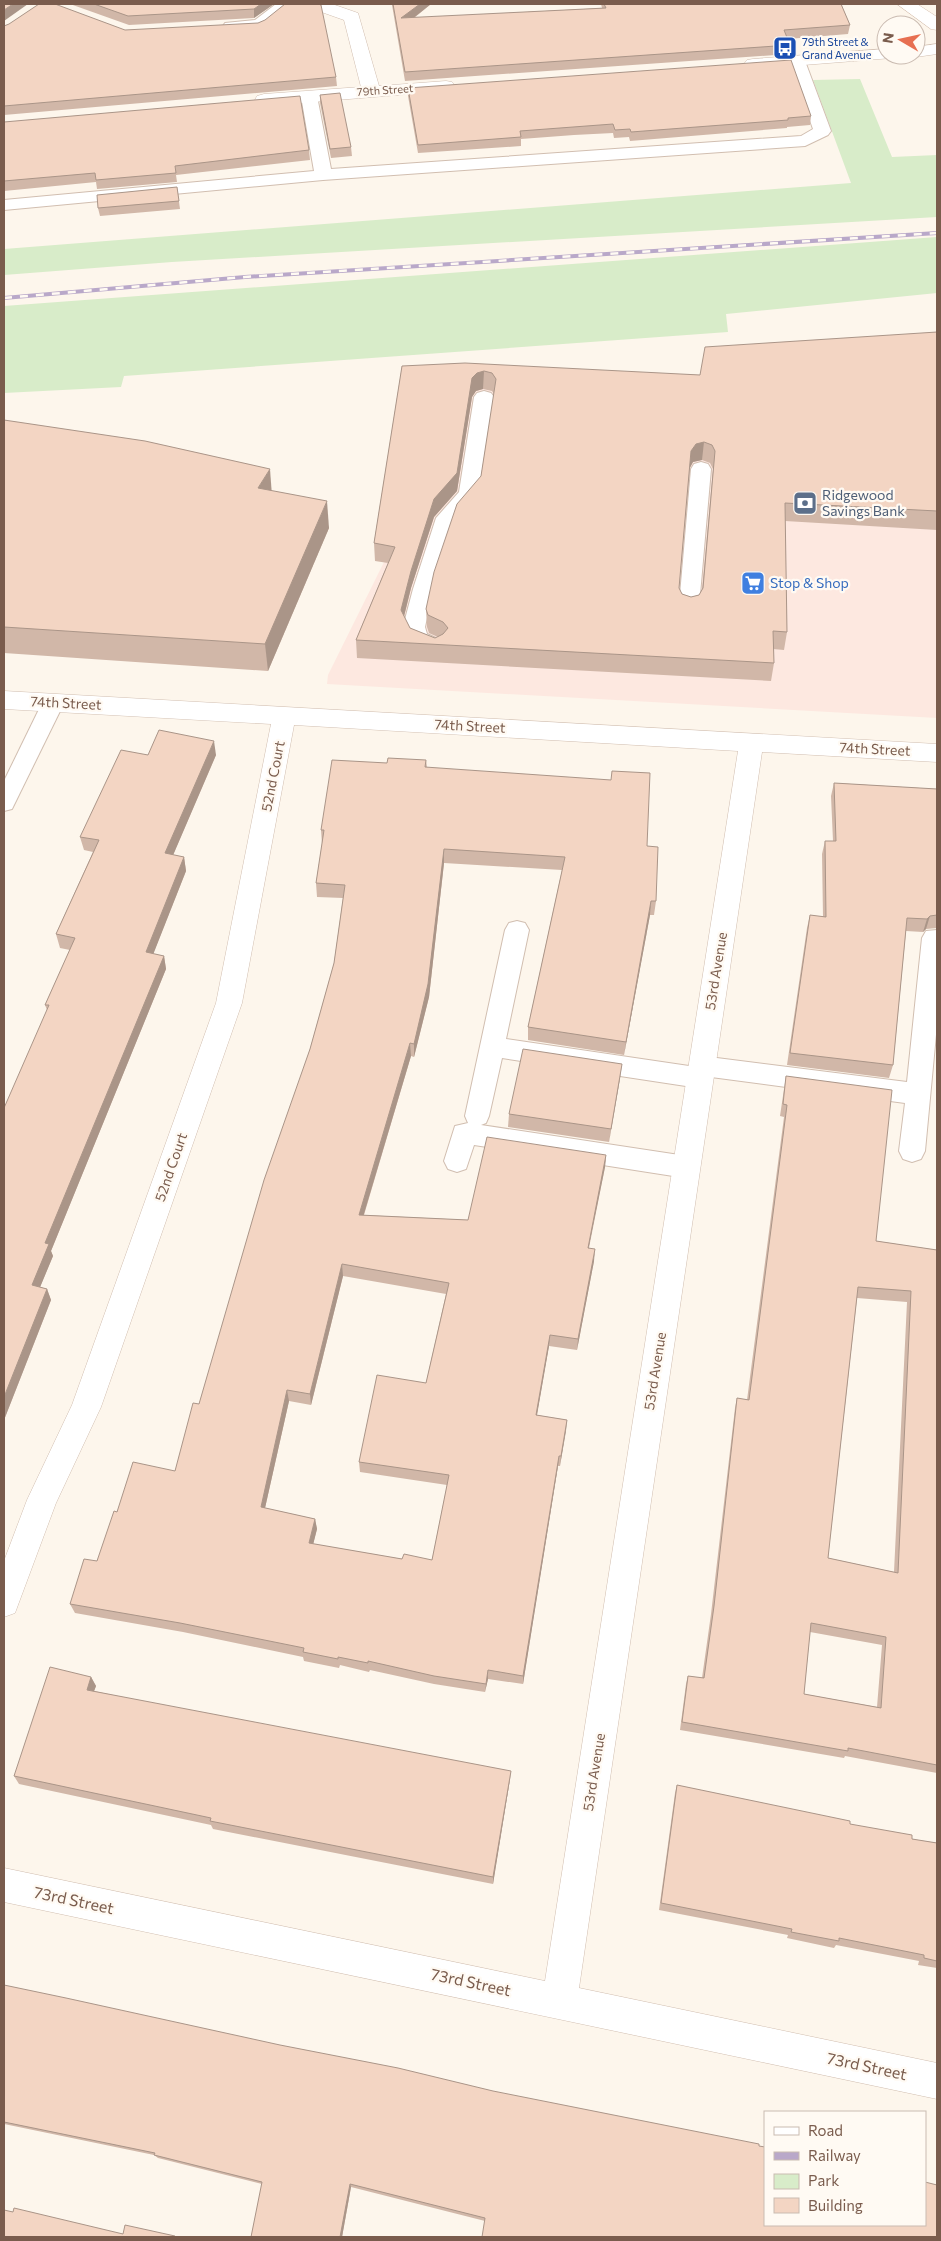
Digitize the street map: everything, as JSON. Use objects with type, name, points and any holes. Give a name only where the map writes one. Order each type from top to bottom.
[{"type":"street","points":[[316,4],[352,17],[371,91]]},
{"type":"street","points":[[906,4],[937,25]]},
{"type":"street","points":[[738,65],[876,55]]},
{"type":"street","name":"79th Street","points":[[250,102],[460,85]]},
{"type":"street","name":"74th Street","points":[[4,700],[937,753]]},
{"type":"street","name":"52nd Court","points":[[4,1602],[42,1500],[86,1407],[230,1003],[284,716]]},
{"type":"street","name":"53rd Avenue","points":[[559,2001],[750,742]]},
{"type":"street","name":"73rd Street","points":[[4,1885],[937,2081]]},
{"type":"lane","points":[[212,27],[259,25],[286,4]]},
{"type":"lane","points":[[4,205],[323,175],[805,141],[822,131],[797,61]]},
{"type":"lane","points":[[309,96],[323,175]]},
{"type":"lane","points":[[434,646],[418,639],[414,627],[423,589],[446,518],[469,494],[484,397]]},
{"type":"lane","points":[[689,606],[701,470]]},
{"type":"lane","points":[[4,803],[53,703]]},
{"type":"lane","points":[[477,1116],[517,930]]},
{"type":"lane","points":[[912,1151],[934,938]]},
{"type":"lane","points":[[492,1047],[700,1072],[917,1094]]},
{"type":"lane","points":[[457,1161],[464,1133],[686,1167]]},
{"type":"shaded area","points":[[937,353],[937,718],[327,684],[328,675],[393,540],[403,384],[704,394]]},
{"type":"green space","points":[[860,79],[892,157],[937,155],[937,217],[172,262],[4,275],[4,249],[851,183],[813,80]]},
{"type":"green space","points":[[937,237],[937,293],[726,314],[728,332],[124,376],[121,387],[4,393],[4,306]]},
{"type":"building","points":[[4,4],[13,4],[4,10]]},
{"type":"building","points":[[39,4],[55,4],[125,30],[258,23],[265,20],[285,4],[318,4],[321,5],[336,77],[4,106],[4,26]]},
{"type":"building","points":[[94,4],[261,4],[254,9],[128,16]]},
{"type":"building","points":[[393,4],[420,4],[401,18],[606,8],[604,4],[841,4],[850,25],[784,30],[790,45],[405,72]]},
{"type":"building","points":[[791,60],[811,116],[788,118],[788,120],[631,132],[630,129],[615,130],[613,124],[520,131],[521,137],[418,145],[408,88]]},
{"type":"building","points":[[340,93],[351,147],[330,149],[320,95]]},
{"type":"building","points":[[300,96],[309,150],[175,166],[176,173],[96,180],[95,173],[4,181],[4,122]]},
{"type":"building","points":[[177,187],[179,201],[98,208],[97,195]]},
{"type":"building","points":[[937,332],[937,511],[785,503],[787,632],[773,631],[774,663],[356,640],[395,547],[374,543],[402,366],[465,363],[700,375],[705,347]],"holes":[[[484,371],[492,373],[496,379],[481,476],[457,504],[434,572],[426,609],[428,615],[443,622],[448,628],[443,634],[435,638],[410,628],[401,610],[411,571],[434,499],[457,473],[472,378],[477,373]],[[704,442],[712,445],[715,451],[703,588],[699,595],[691,597],[682,594],[679,588],[691,451],[696,444]]]},
{"type":"building","points":[[4,420],[145,441],[270,469],[258,488],[327,501],[265,644],[4,627]]},
{"type":"building","points":[[159,730],[214,741],[165,853],[184,857],[146,952],[164,956],[45,1243],[49,1244],[32,1285],[47,1289],[4,1397],[4,1108],[49,1005],[45,1005],[75,938],[56,934],[99,840],[80,837],[121,750],[148,755]]},
{"type":"building","points":[[388,758],[426,760],[425,767],[611,780],[612,771],[650,773],[647,846],[658,847],[656,901],[651,901],[626,1042],[528,1027],[565,857],[444,849],[428,984],[414,1044],[410,1043],[359,1215],[468,1220],[487,1137],[606,1155],[588,1248],[595,1249],[578,1339],[550,1335],[536,1415],[567,1420],[561,1456],[559,1456],[523,1676],[488,1670],[486,1684],[434,1676],[368,1661],[368,1663],[338,1657],[338,1659],[303,1652],[304,1648],[180,1623],[70,1604],[84,1559],[97,1561],[114,1511],[117,1512],[133,1462],[175,1471],[193,1403],[199,1404],[264,1180],[310,1049],[334,963],[345,885],[316,883],[324,830],[321,830],[332,760],[387,763]],"holes":[[[342,1264],[449,1283],[426,1383],[377,1375],[359,1462],[449,1475],[432,1560],[404,1554],[402,1559],[309,1543],[315,1519],[261,1507],[287,1390],[310,1394]]]},
{"type":"building","points":[[834,783],[937,789],[937,915],[930,916],[927,919],[907,918],[893,1065],[790,1053],[810,915],[826,917],[825,841],[836,841]]},
{"type":"building","points":[[523,1049],[622,1064],[611,1129],[509,1114]]},
{"type":"building","points":[[786,1076],[892,1090],[876,1241],[937,1250],[937,1765],[848,1748],[848,1751],[682,1722],[688,1676],[704,1678],[714,1606],[737,1398],[749,1400],[787,1105],[783,1104]],"holes":[[[858,1287],[911,1291],[898,1573],[828,1558]],[[811,1623],[886,1637],[881,1708],[804,1694]]]},
{"type":"building","points":[[50,1667],[91,1677],[87,1690],[511,1771],[493,1877],[210,1821],[211,1818],[14,1776]]},
{"type":"building","points":[[677,1785],[850,1821],[850,1824],[912,1835],[912,1839],[937,1843],[937,1961],[924,1958],[924,1955],[839,1938],[839,1941],[791,1932],[792,1929],[661,1903]]},
{"type":"building","points":[[4,1985],[280,2045],[398,2068],[493,2091],[759,2144],[759,2146],[764,2147],[764,2226],[926,2226],[926,2182],[937,2185],[937,2237],[482,2237],[485,2218],[350,2184],[340,2237],[251,2237],[262,2182],[154,2155],[155,2153],[4,2122]]},
{"type":"building","points":[[14,2208],[123,2234],[125,2225],[175,2237],[4,2237],[4,2210],[13,2212]]},
{"type":"railway","points":[[4,298],[245,277],[937,233]]},
{"type":"place","name":"79th Street & Grand Avenue","points":[[785,48]]},
{"type":"place","name":"Ridgewood Savings Bank","points":[[805,503]]},
{"type":"place","name":"Stop & Shop","points":[[753,583]]}]
